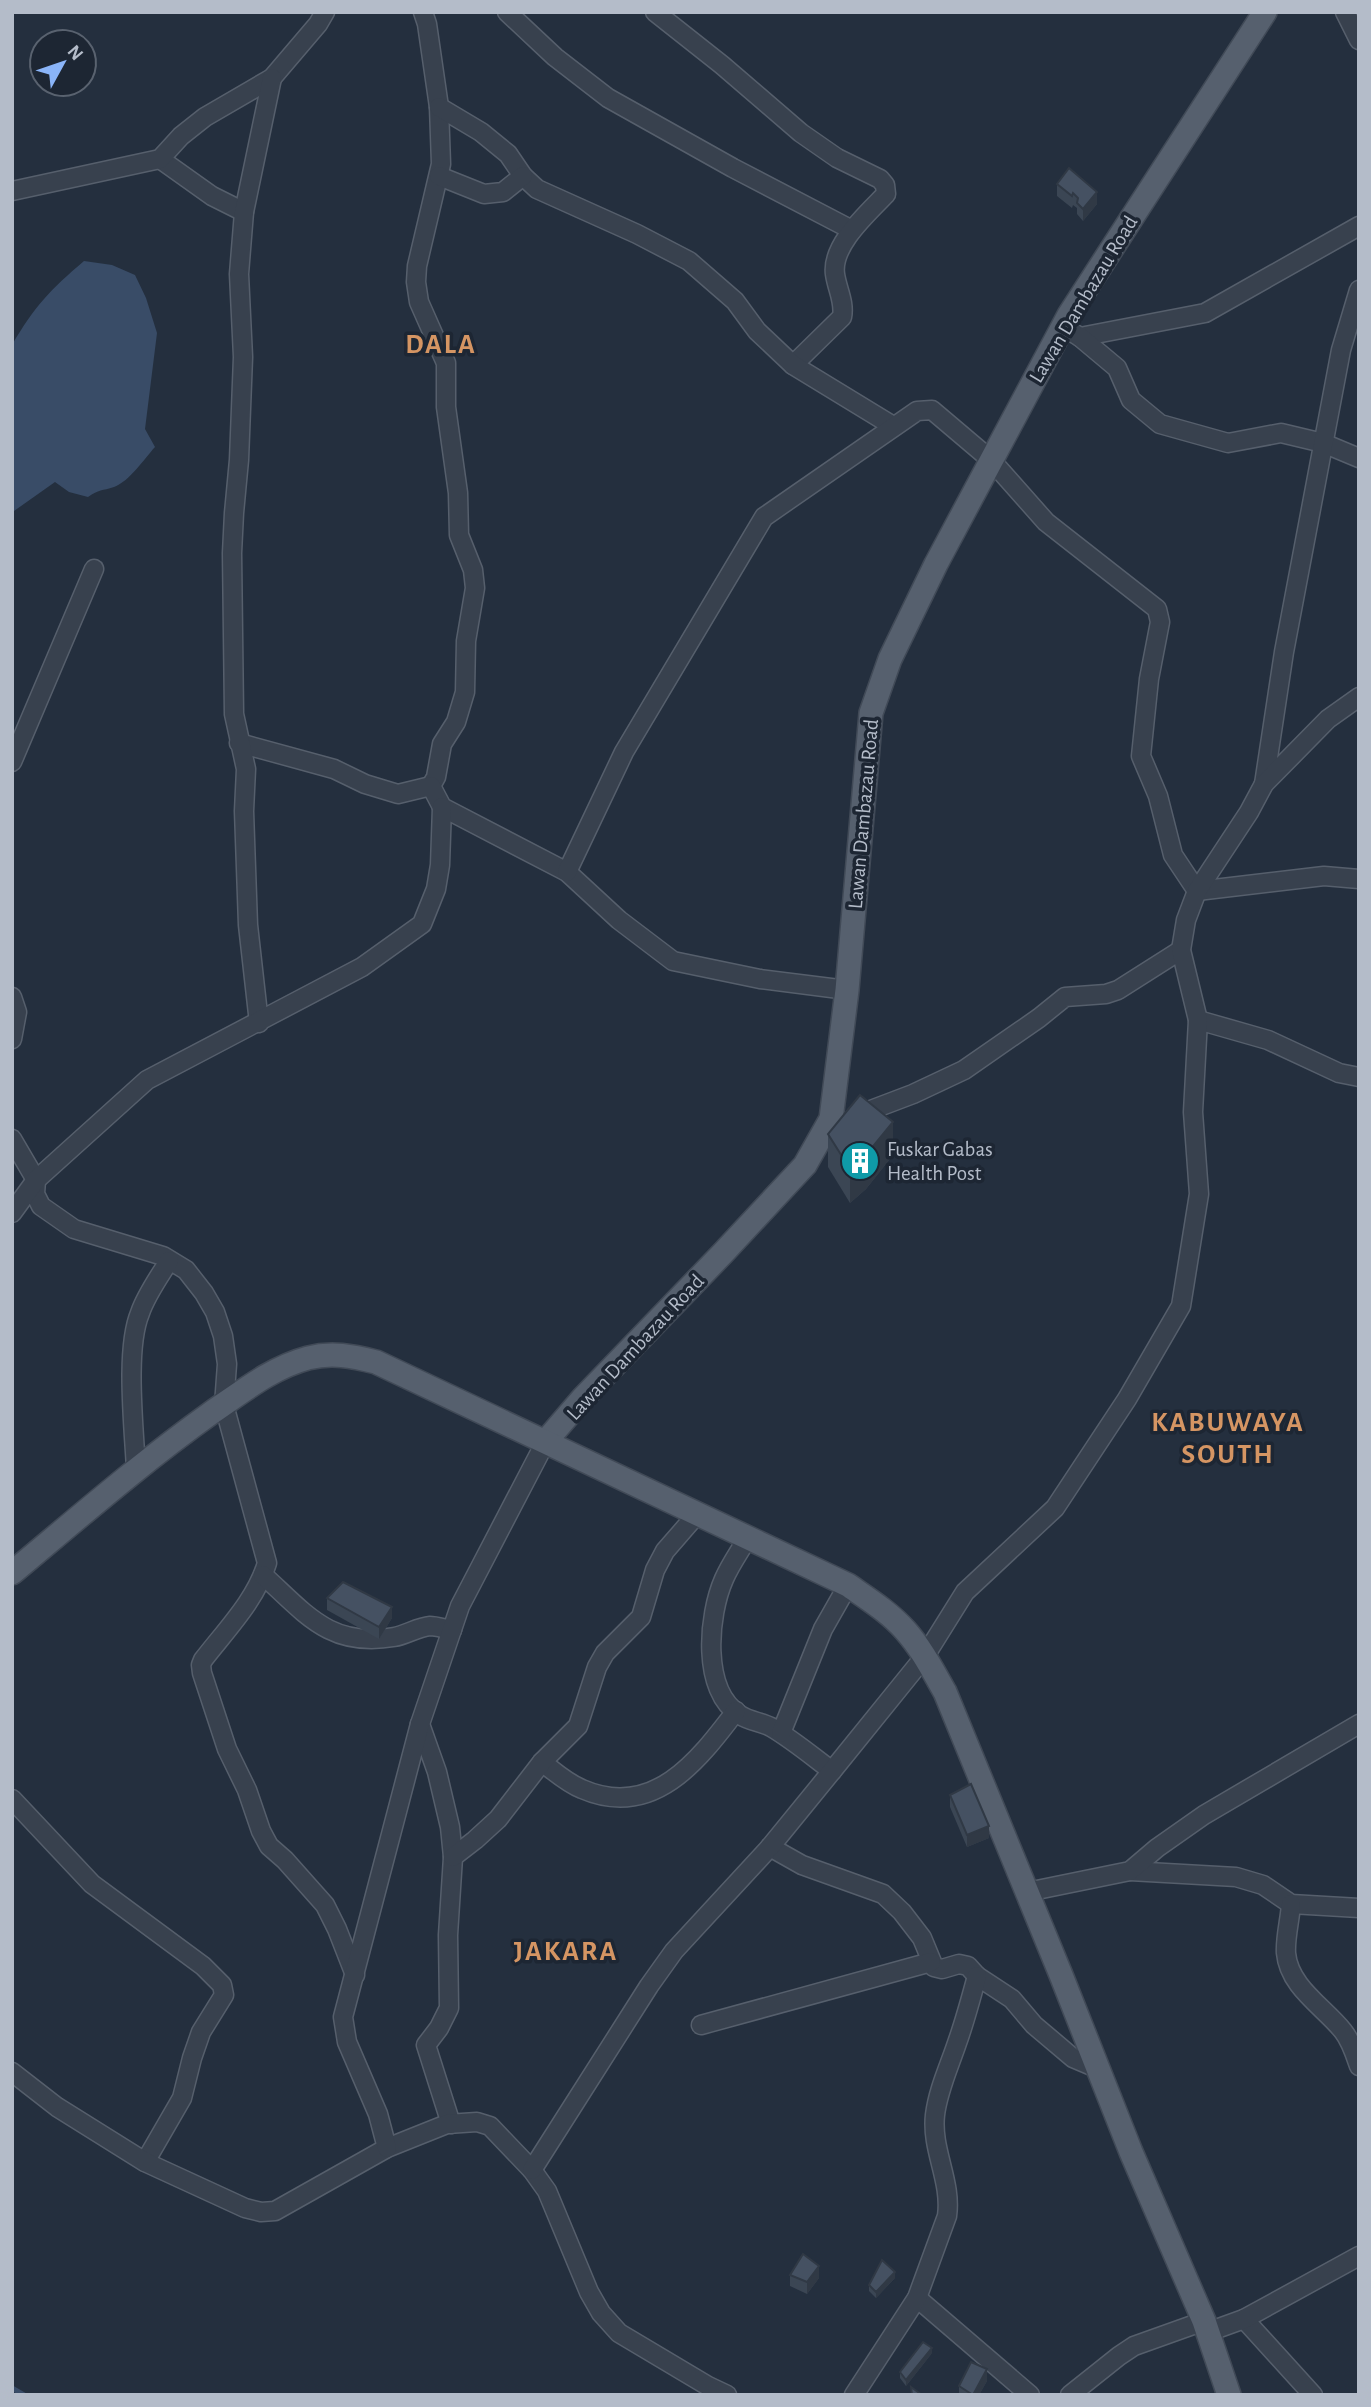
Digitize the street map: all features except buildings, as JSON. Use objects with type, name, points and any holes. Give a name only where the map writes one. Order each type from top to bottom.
[{"type":"main road","name":"Lawan Dambazau Road","points":[[547,1441],[583,1398],[805,1165],[831,1119],[847,990],[871,713],[890,659],[991,460],[1265,12]]},
{"type":"main road","points":[[12,1573],[136,1469],[266,1376],[290,1364],[330,1354],[349,1355],[376,1362],[848,1585],[905,1630],[925,1656],[945,1692],[1131,2152],[1206,2326],[1229,2395]]},
{"type":"street","points":[[12,191],[160,159],[181,136],[205,117],[272,78],[325,12]]},
{"type":"street","points":[[239,743],[334,769],[365,784],[398,794],[431,786],[436,777],[442,744],[456,722],[465,692],[466,641],[475,588],[473,570],[460,535],[458,494],[446,407],[446,363],[419,302],[416,282],[420,250],[441,164],[439,107],[423,12]]},
{"type":"street","points":[[507,12],[555,57],[608,98],[852,230]]},
{"type":"street","points":[[655,12],[722,65],[801,134],[837,158],[880,179],[884,185],[886,194],[852,230],[835,260],[842,317],[793,365]]},
{"type":"street","points":[[1345,12],[1359,40]]},
{"type":"street","points":[[259,1023],[248,925],[244,811],[246,769],[233,714],[232,553],[240,460],[243,357],[239,274],[244,212],[272,78]]},
{"type":"street","points":[[439,107],[481,132],[508,154],[523,176],[537,190],[638,234],[689,261],[735,301],[757,331],[793,365],[893,426]]},
{"type":"street","points":[[160,159],[212,196],[244,212]]},
{"type":"street","points":[[439,176],[484,194],[503,192],[523,176]]},
{"type":"street","points":[[1071,333],[1205,313],[1359,226]]},
{"type":"street","points":[[1264,784],[1284,652],[1323,443],[1341,350],[1359,290]]},
{"type":"street","points":[[1071,333],[1117,368],[1131,400],[1160,424],[1228,443],[1281,433],[1323,443],[1359,458]]},
{"type":"street","points":[[567,872],[624,752],[764,517],[893,426],[917,411],[932,410],[991,460],[1046,522],[1157,609],[1160,622],[1149,679],[1141,756],[1158,796],[1173,855],[1197,891]]},
{"type":"street","points":[[12,762],[93,569]]},
{"type":"street","points":[[532,2170],[674,1951],[770,1847],[832,1771],[925,1656],[965,1592],[1055,1508],[1127,1399],[1181,1306],[1199,1194],[1193,1112],[1198,1020],[1181,950],[1186,920],[1197,891],[1249,812],[1264,784],[1328,719],[1359,697]]},
{"type":"street","points":[[12,1213],[36,1180],[147,1080],[362,967],[422,924],[436,889],[440,866],[442,807],[431,786]]},
{"type":"street","points":[[442,807],[567,872],[619,920],[673,961],[760,979],[847,990]]},
{"type":"street","points":[[1197,891],[1324,876],[1359,879]]},
{"type":"street","points":[[831,1119],[852,1117],[954,1075],[1040,1018],[1065,997],[1106,994],[1118,990],[1181,950]]},
{"type":"street","points":[[12,997],[17,1012],[12,1039]]},
{"type":"street","points":[[1198,1020],[1268,1040],[1339,1073],[1359,1077]]},
{"type":"street","points":[[12,1139],[36,1180],[35,1194],[41,1206],[74,1229],[163,1256],[186,1270],[215,1312],[223,1336],[227,1364],[224,1405],[267,1563],[249,1600],[202,1660],[202,1673],[227,1749],[247,1790],[261,1831],[270,1846],[325,1905],[355,1975]]},
{"type":"street","points":[[136,1469],[132,1401],[134,1334],[140,1312],[169,1261]]},
{"type":"street","points":[[387,2148],[378,2114],[347,2042],[344,2017],[420,1724],[460,1606],[547,1441]]},
{"type":"street","points":[[453,1857],[498,1819],[542,1762],[578,1726],[597,1667],[605,1653],[641,1617],[655,1570],[665,1551],[698,1513]]},
{"type":"street","points":[[748,1537],[724,1580],[715,1609],[710,1647],[716,1680],[724,1699],[736,1711],[781,1733],[832,1771]]},
{"type":"street","points":[[263,1575],[332,1633],[364,1641],[397,1636],[430,1626],[452,1630]]},
{"type":"street","points":[[781,1733],[822,1629],[848,1585]]},
{"type":"street","points":[[542,1762],[584,1790],[613,1797],[638,1798],[681,1775],[701,1757],[736,1711]]},
{"type":"street","points":[[420,1724],[450,1827],[453,1857],[448,1935],[449,2008],[426,2045],[451,2123]]},
{"type":"street","points":[[1130,1871],[1204,1815],[1359,1724]]},
{"type":"street","points":[[12,1800],[92,1884],[203,1966],[222,1985],[224,1995],[201,2032],[191,2057],[182,2098],[145,2162]]},
{"type":"street","points":[[770,1847],[802,1864],[883,1894],[902,1912],[922,1938],[931,1962],[937,1969],[963,1964],[1012,1999],[1034,2025],[1073,2058],[1098,2069]]},
{"type":"street","points":[[1027,1892],[1130,1871],[1236,1877],[1263,1885],[1291,1904],[1359,1908]]},
{"type":"street","points":[[1291,1904],[1286,1953],[1291,1972],[1343,2031],[1354,2050],[1359,2066]]},
{"type":"street","points":[[701,2025],[931,1962]]},
{"type":"street","points":[[854,2395],[917,2298],[943,2229],[949,2202],[934,2139],[935,2114],[941,2086],[977,1976]]},
{"type":"street","points":[[12,2072],[57,2107],[145,2162],[218,2197],[261,2212],[275,2211],[387,2148],[451,2123],[477,2122],[490,2126],[532,2170],[547,2191],[589,2292],[601,2313],[619,2333],[727,2395]]},
{"type":"street","points":[[1069,2395],[1135,2346],[1206,2326],[1244,2319],[1359,2256]]},
{"type":"street","points":[[917,2298],[1030,2395]]},
{"type":"street","points":[[1244,2319],[1313,2395]]},
{"type":"water","points":[[84,261],[112,265],[135,275],[146,298],[157,333],[145,429],[155,447],[131,475],[114,487],[88,497],[69,492],[55,482],[14,511],[12,345],[44,299]]},
{"type":"waterway","points":[[12,2388],[24,2395]]},
{"type":"place","name":"Fuskar Gabas Health Post","points":[[860,1161]]},
{"type":"district","name":"DALA","points":[[441,343]]},
{"type":"district","name":"KABUWAYA SOUTH","points":[[1228,1437]]},
{"type":"district","name":"JAKARA","points":[[566,1950]]}]
